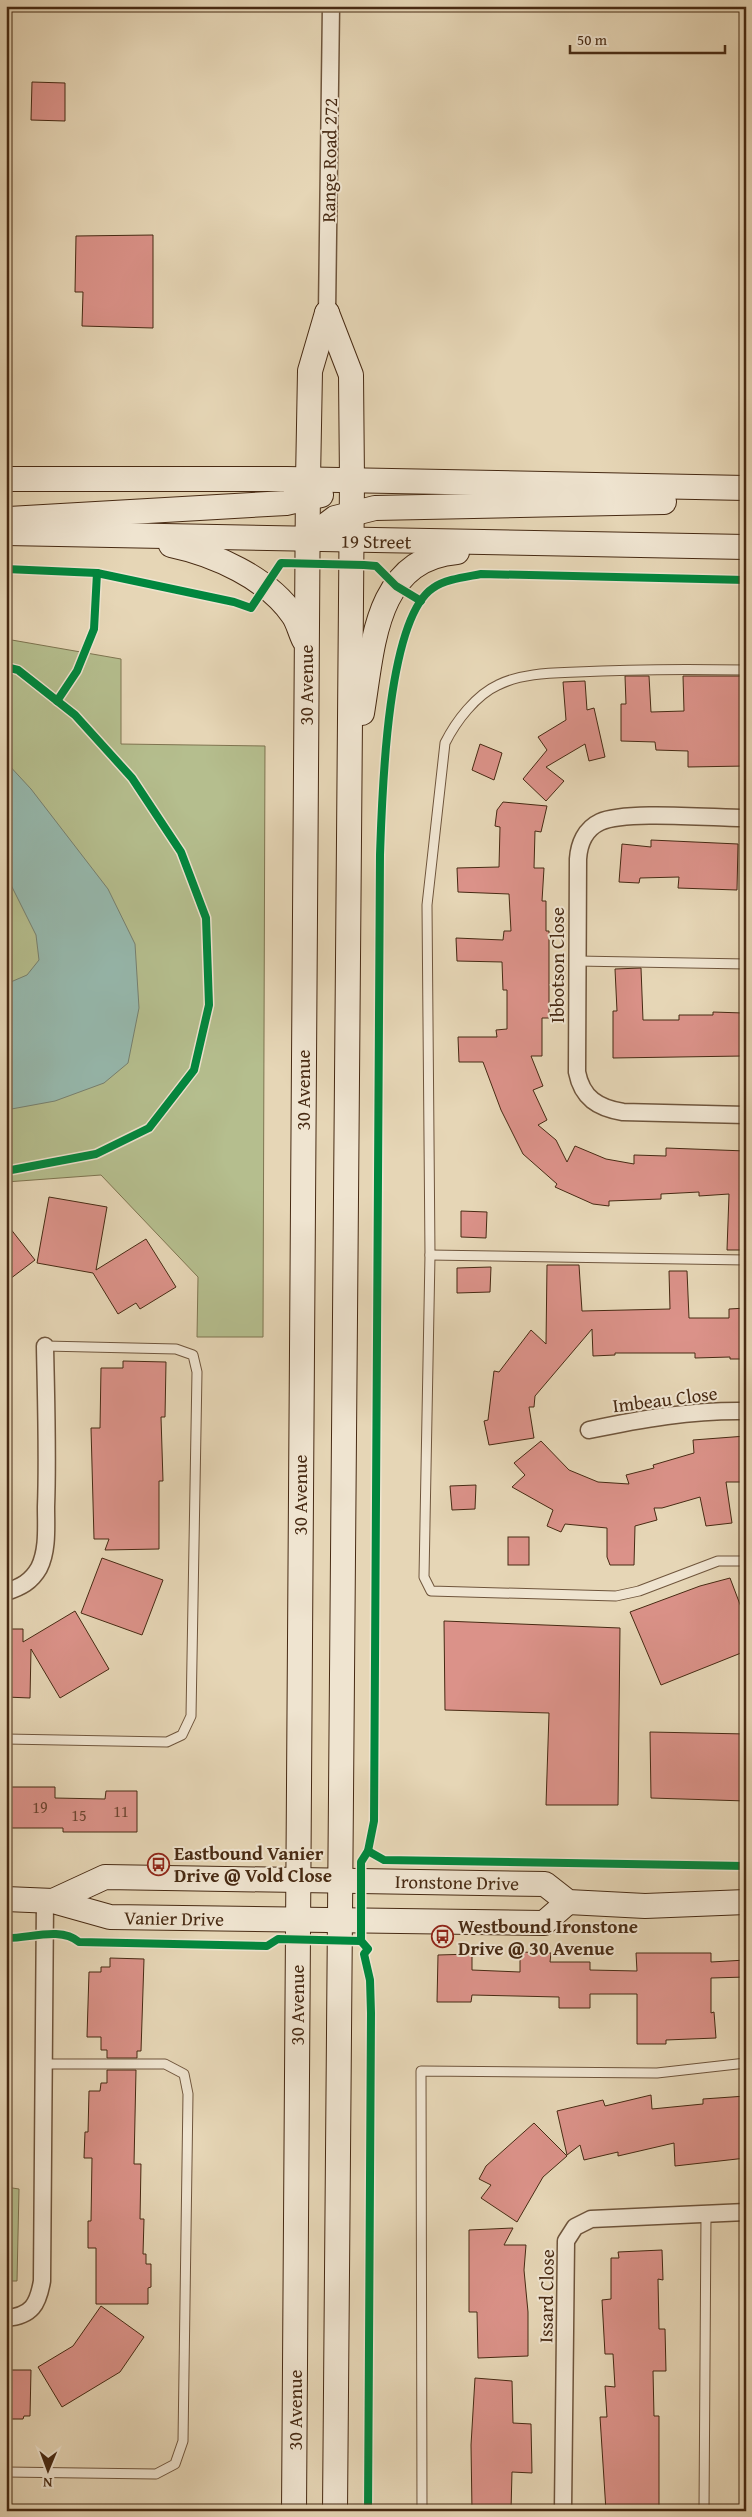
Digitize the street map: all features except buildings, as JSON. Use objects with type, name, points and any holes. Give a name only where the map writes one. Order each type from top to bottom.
[{"type":"main road","name":"Range Road 272","points":[[327,313],[350,375],[352,480]]},
{"type":"main road","name":"Range Road 272","points":[[308,489],[310,371],[327,313]]},
{"type":"main road","points":[[6,479],[308,489],[352,480],[746,488]]},
{"type":"main road","points":[[335,2511],[352,480]]},
{"type":"main road","points":[[6,519],[286,503],[308,489]]},
{"type":"main road","name":"30 Avenue","points":[[294,2511],[308,489]]},
{"type":"main road","points":[[307,539],[335,518],[376,508],[746,500]]},
{"type":"main road","name":"19 Street","points":[[6,533],[352,541],[563,542],[746,546]]},
{"type":"main road","points":[[133,536],[197,550],[267,585],[294,616],[307,647]]},
{"type":"main road","points":[[350,783],[376,630],[388,597],[410,567],[436,553],[563,542]]},
{"type":"main road","name":"Vanier Drive","points":[[49,1900],[105,1877],[298,1880]]},
{"type":"main road","name":"Ironstone Drive","points":[[298,1880],[546,1884],[568,1902]]},
{"type":"main road","name":"Vanier Drive","points":[[6,1899],[49,1900],[110,1917],[340,1921]]},
{"type":"main road","points":[[340,1921],[544,1923],[568,1902],[645,1906],[746,1902]]},
{"type":"street","name":"Range Road 272","points":[[327,313],[331,6]]},
{"type":"street","name":"Ibbotson Close","points":[[746,818],[624,816],[605,820],[590,829],[579,846],[577,961],[577,1072],[579,1085],[585,1096],[608,1109],[623,1112],[746,1115]]},
{"type":"street","points":[[6,1592],[19,1588],[32,1579],[40,1566],[45,1546],[47,1479],[45,1346]]},
{"type":"street","name":"Imbeau Close","points":[[589,1430],[647,1417],[746,1411]]},
{"type":"street","points":[[6,2318],[18,2317],[28,2312],[39,2298],[42,2281],[44,2064],[49,1900]]},
{"type":"street","name":"Issard Close","points":[[563,2511],[566,2241],[575,2227],[591,2219],[746,2212]]},
{"type":"lane","points":[[746,670],[639,668],[538,674],[499,684],[483,694],[453,727],[445,743],[427,905],[430,1255],[424,1577],[431,1591],[616,1596],[639,1591],[718,1561],[746,1561]]},
{"type":"lane","points":[[577,961],[746,964]]},
{"type":"lane","points":[[430,1255],[746,1260]]},
{"type":"lane","points":[[6,1739],[167,1742],[182,1735],[191,1716],[197,1372],[193,1355],[176,1349],[45,1346]]},
{"type":"lane","points":[[6,2472],[156,2474],[176,2464],[184,2442],[188,2094],[184,2074],[165,2064],[44,2064]]},
{"type":"lane","points":[[422,2511],[420,2071],[657,2073],[746,2064]]},
{"type":"lane","points":[[704,2511],[706,2215]]},
{"type":"green space","points":[[6,639],[121,659],[121,744],[265,746],[263,1337],[197,1337],[198,1277],[101,1175],[6,1182]]},
{"type":"green space","points":[[6,2187],[19,2189],[17,2281],[6,2281]]},
{"type":"water","points":[[6,762],[31,789],[108,889],[135,944],[139,1008],[128,1063],[104,1083],[55,1101],[6,1110],[6,984],[27,975],[39,960],[36,935],[6,875]]},
{"type":"cycle path","points":[[6,569],[97,573],[234,602],[251,608],[281,563],[364,565],[376,566],[396,586],[421,601]]},
{"type":"cycle path","points":[[57,701],[77,671],[94,629],[97,573]]},
{"type":"cycle path","points":[[368,2511],[371,2013],[370,1980],[364,1954],[368,1949],[361,1941],[361,1862],[368,1851],[374,1821],[380,855],[385,755],[396,672],[405,635],[417,606],[433,588],[444,582],[481,574],[746,580]]},
{"type":"cycle path","points":[[6,667],[18,670],[75,715],[132,778],[181,852],[206,918],[209,1005],[194,1070],[149,1128],[96,1154],[6,1171]]},
{"type":"cycle path","points":[[368,1851],[384,1860],[746,1866]]},
{"type":"cycle path","points":[[6,1938],[53,1934],[71,1937],[79,1942],[267,1946],[278,1939],[361,1941]]},
{"type":"place","name":"Eastbound Vanier Drive @ Vold Close","points":[[158,1864]]},
{"type":"place","name":"Westbound Ironstone Drive @ 30 Avenue","points":[[442,1937]]}]
